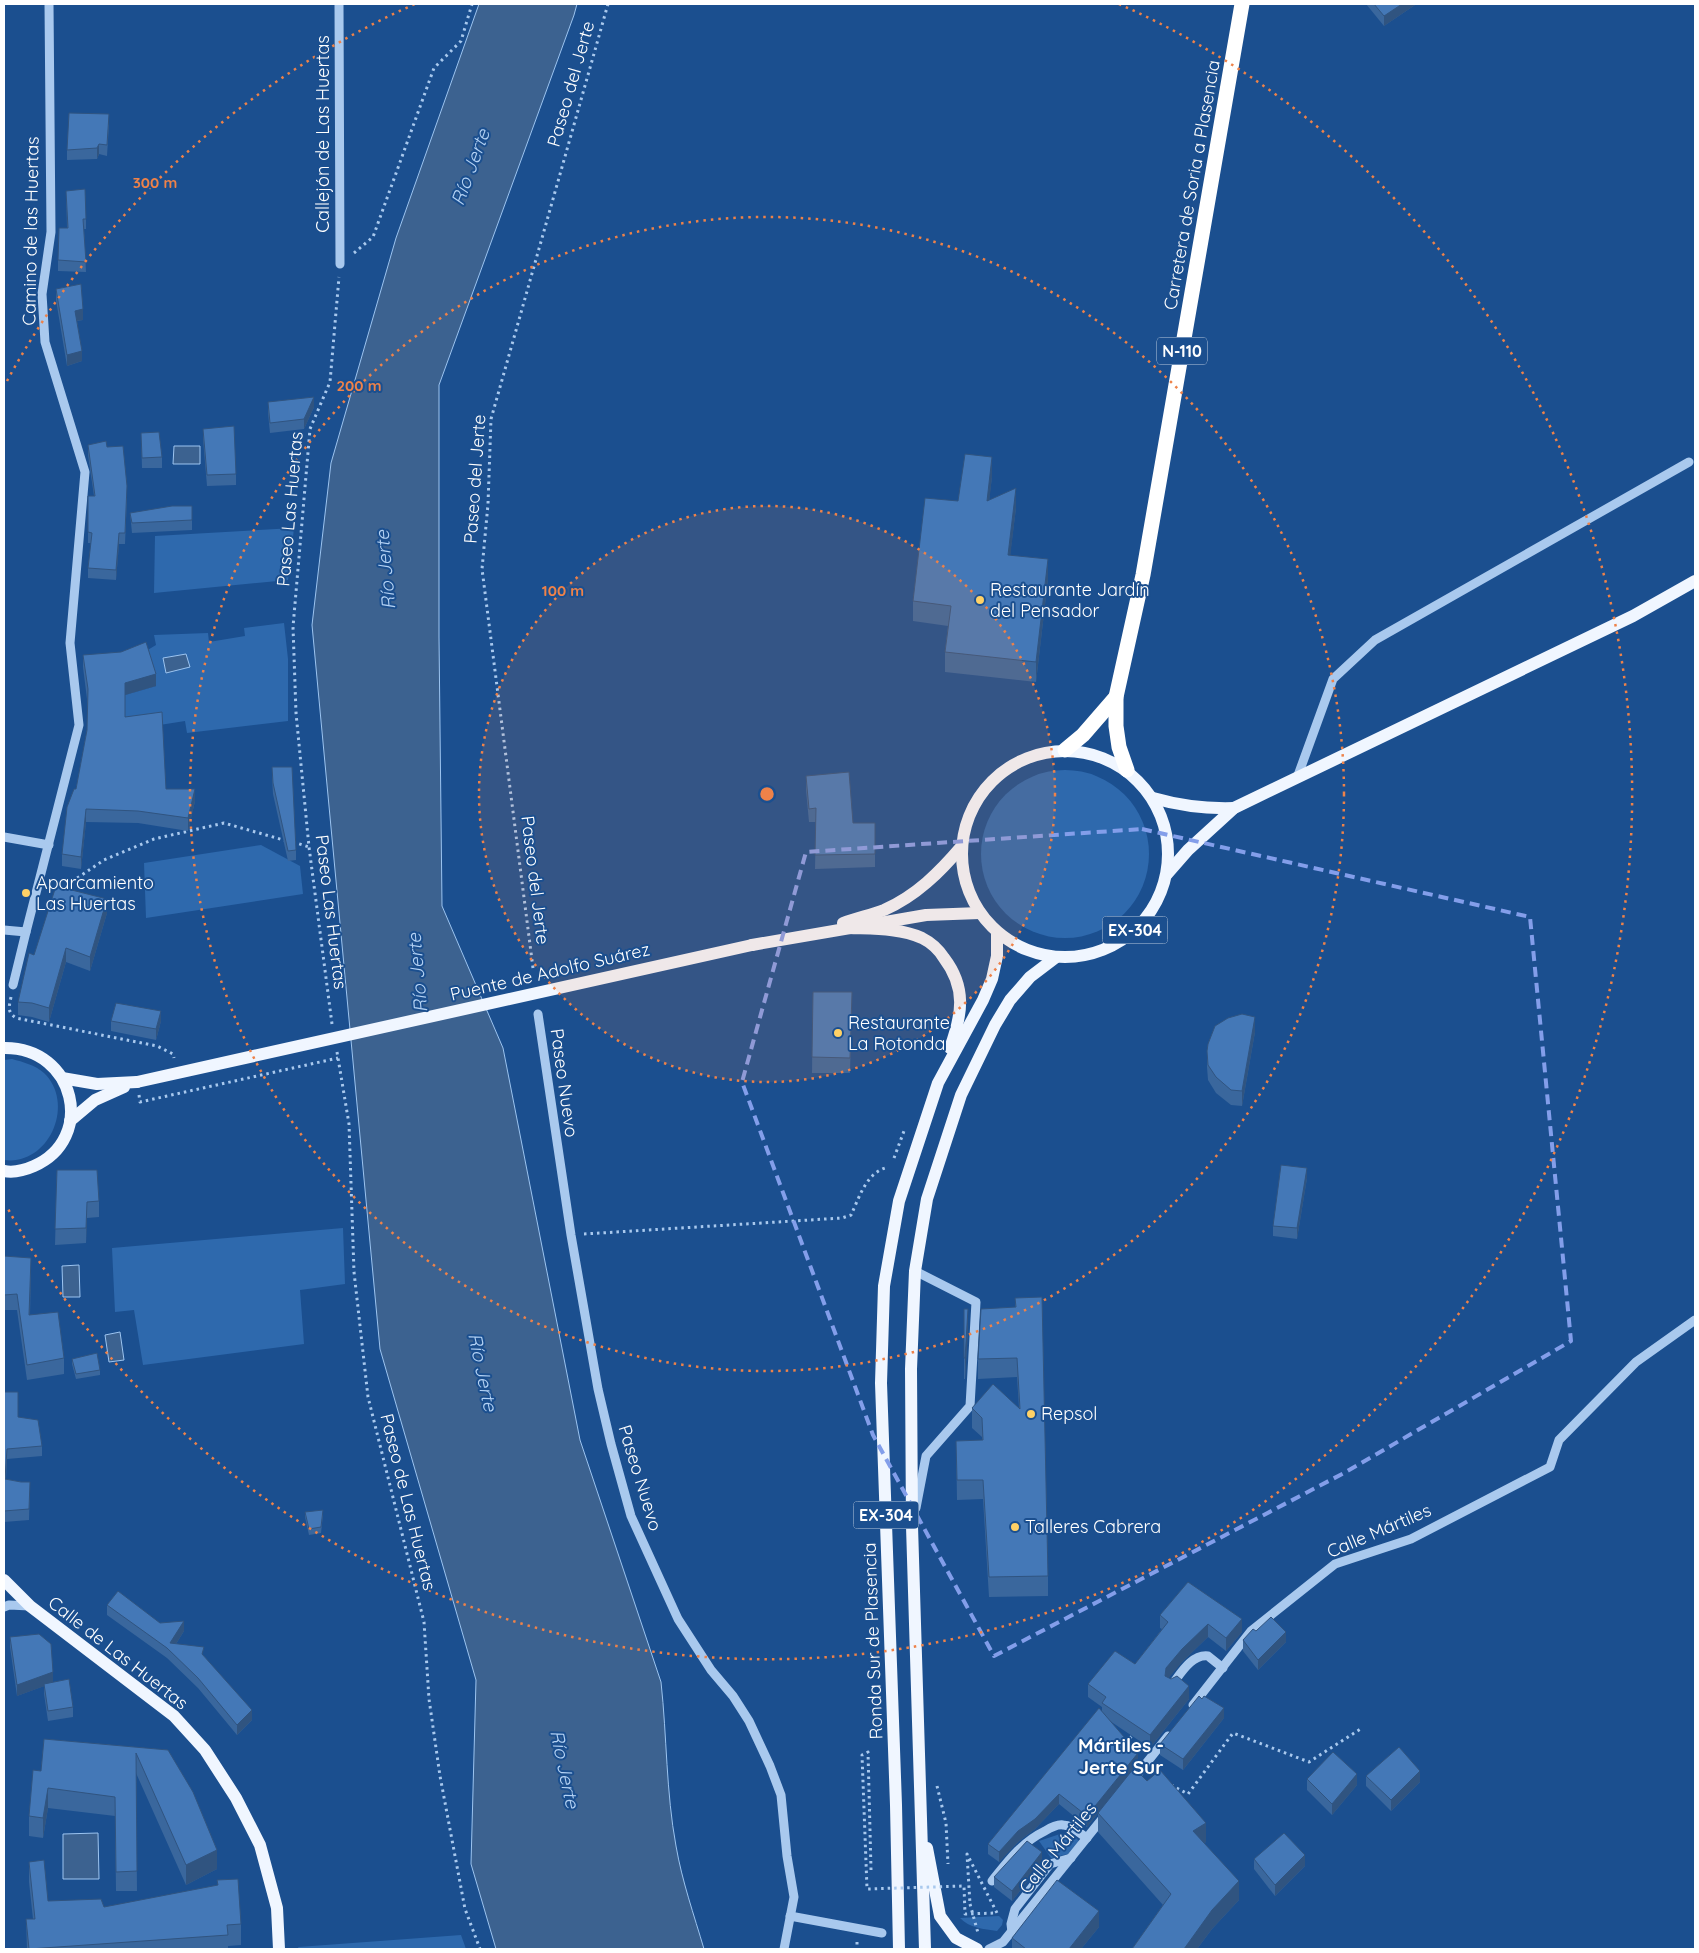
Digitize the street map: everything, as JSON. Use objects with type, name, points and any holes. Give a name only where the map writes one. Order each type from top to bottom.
[{"type":"highway","name":"Carretera de Soria a Plasencia","points":[[1116,697],[1145,566],[1242,4]]},
{"type":"highway","name":"N-110","points":[[1065,750],[1083,735],[1116,697]]},
{"type":"highway","name":"N-110","points":[[1116,697],[1116,726],[1119,747],[1127,770]]},
{"type":"main road","points":[[1167,874],[1188,850],[1234,808],[1633,616],[1695,580]]},
{"type":"main road","name":"EX-304","points":[[1065,750],[1097,755],[1127,770],[1153,798],[1160,812],[1168,842],[1167,874],[1161,894],[1150,914],[1136,930],[1118,943],[1099,952],[1077,957],[1056,958],[1024,950],[997,933],[980,913],[965,881],[962,846],[969,816],[984,789],[1007,768],[1034,755],[1065,750]]},
{"type":"main road","points":[[1153,798],[1180,806],[1212,809],[1234,808]]},
{"type":"main road","points":[[802,935],[884,909],[917,890],[941,871],[962,846]]},
{"type":"main road","points":[[802,935],[926,915],[980,913]]},
{"type":"main road","points":[[849,928],[887,930],[922,938],[939,950],[957,977],[960,993],[960,1021],[938,1083]]},
{"type":"main road","name":"Ronda Sur de Plasencia","points":[[898,1949],[896,1805],[881,1383],[884,1286],[899,1200],[938,1083],[983,1000],[992,979],[997,956],[997,933]]},
{"type":"main road","name":"Puente de Adolfo Suárez","points":[[134,1083],[802,935]]},
{"type":"main road","name":"EX-304","points":[[925,1949],[912,1526],[911,1369],[915,1271],[927,1199],[961,1095],[995,1025],[1010,1000],[1030,977],[1056,958]]},
{"type":"main road","points":[[4,1048],[18,1048],[35,1053],[51,1063],[62,1078],[68,1091],[71,1106],[70,1121],[64,1138],[54,1152],[41,1163],[25,1170],[5,1173]]},
{"type":"main road","points":[[62,1078],[97,1084],[134,1083]]},
{"type":"main road","points":[[70,1121],[94,1100],[134,1083]]},
{"type":"main road","name":"Calle de Las Huertas","points":[[4,1580],[30,1606],[174,1716],[204,1750],[236,1798],[260,1845],[277,1908],[279,1949]]},
{"type":"main road","points":[[920,1806],[940,1916],[956,1938],[978,1945]]},
{"type":"street","name":"Camino de las Huertas","points":[[13,985],[79,726],[70,643],[86,472],[45,342],[42,294],[50,232],[49,4]]},
{"type":"street","name":"Callejón de Las Huertas","points":[[339,4],[340,264]]},
{"type":"street","points":[[1297,778],[1333,679],[1375,640],[1688,462]]},
{"type":"street","points":[[4,837],[48,845]]},
{"type":"street","points":[[4,930],[26,932]]},
{"type":"street","name":"Paseo Nuevo","points":[[538,1014],[571,1235],[598,1389],[631,1516],[678,1619],[711,1670],[733,1696],[749,1721],[770,1766],[780,1795],[794,1897],[784,1949]]},
{"type":"street","points":[[912,1526],[926,1456],[970,1406],[976,1302],[915,1271]]},
{"type":"street","name":"Calle Mártiles","points":[[1185,1715],[1251,1631],[1334,1564],[1411,1538],[1550,1467],[1559,1440],[1636,1362],[1695,1320]]},
{"type":"street","points":[[4,1607],[9,1605],[30,1606]]},
{"type":"street","points":[[1171,1686],[1192,1660],[1199,1657],[1208,1656],[1223,1668]]},
{"type":"street","points":[[1124,1792],[1173,1730]]},
{"type":"street","name":"Calle Mártiles","points":[[989,1949],[1003,1942],[1012,1932],[1011,1924],[1014,1909],[1050,1864],[1071,1858],[1111,1807]]},
{"type":"street","points":[[992,1880],[1022,1845],[1034,1836],[1052,1827],[1063,1824],[1086,1838]]},
{"type":"street","points":[[790,1916],[882,1933]]},
{"type":"path","points":[[340,264],[373,237],[434,68],[460,41],[472,4]]},
{"type":"path","name":"Paseo del Jerte","points":[[533,968],[482,570],[488,504],[491,419],[608,4]]},
{"type":"path","name":"Paseo Las Huertas","points":[[333,1031],[309,847],[296,712],[293,628],[310,429],[330,382],[340,264]]},
{"type":"path","points":[[56,893],[104,860],[154,839],[224,823],[309,847]]},
{"type":"path","points":[[13,985],[8,1010],[10,1015],[16,1018],[157,1046],[173,1054],[176,1064]]},
{"type":"path","points":[[134,1083],[140,1102],[338,1058],[336,1049]]},
{"type":"path","name":"Paseo de Las Huertas","points":[[338,1058],[349,1124],[354,1272],[368,1397],[424,1622],[429,1699],[440,1776],[465,1909],[480,1949]]},
{"type":"path","points":[[181,1083],[184,1092]]},
{"type":"path","points":[[571,1235],[842,1218],[851,1215],[873,1174],[885,1168]]},
{"type":"path","points":[[1142,1768],[1188,1794],[1233,1733],[1309,1762],[1362,1728]]},
{"type":"path","points":[[1124,1744],[1138,1730]]},
{"type":"path","points":[[871,1870],[868,1752],[862,1755],[867,1889],[964,1886],[965,1914],[997,1913],[968,1854],[970,1904],[978,1945]]},
{"type":"highlighted area","points":[[1142,829],[1530,917],[1571,1341],[1344,1473],[994,1656],[873,1435],[742,1082],[806,852]]},
{"type":"shaded area","points":[[294,528],[288,580],[154,593],[155,536]]},
{"type":"shaded area","points":[[284,623],[288,659],[288,721],[187,733],[185,721],[147,727],[125,741],[125,695],[156,686],[146,651],[156,645],[154,635],[208,633],[209,642],[245,636],[244,628]]},
{"type":"shaded area","points":[[1073,770],[1097,776],[1125,794],[1143,822],[1148,838],[1148,870],[1143,886],[1125,914],[1112,924],[1089,935],[1057,938],[1033,932],[1005,914],[995,901],[984,878],[981,846],[987,822],[1005,794],[1018,784],[1041,773]]},
{"type":"shaded area","points":[[261,845],[300,866],[303,894],[146,918],[144,863]]},
{"type":"shaded area","points":[[12,1059],[33,1066],[44,1073],[53,1086],[58,1101],[57,1116],[53,1130],[45,1143],[34,1153],[20,1159],[4,1160],[4,1060]]},
{"type":"shaded area","points":[[343,1228],[345,1284],[300,1290],[304,1344],[143,1365],[134,1310],[115,1312],[112,1248]]},
{"type":"shaded area","points":[[1067,1833],[1073,1835],[1079,1841],[1068,1854],[1051,1858],[1039,1841]]},
{"type":"shaded area","points":[[999,1916],[1003,1920],[1002,1925],[997,1931],[972,1926],[960,1918]]},
{"type":"shaded area","points":[[461,1935],[466,1949],[299,1949],[298,1947],[312,1946]]},
{"type":"water","name":"Río Jerte","points":[[479,4],[577,4],[439,385],[442,906],[503,1048],[580,1440],[661,1682],[668,1785],[676,1846],[681,1872],[704,1949],[496,1949],[471,1864],[476,1680],[380,1349],[312,625],[331,463],[396,238]]},
{"type":"water","points":[[174,446],[200,446],[200,464],[173,464]]},
{"type":"water","points":[[186,654],[190,667],[166,673],[163,658]]},
{"type":"water","points":[[79,1265],[80,1297],[63,1297],[62,1266]]},
{"type":"water","points":[[120,1332],[124,1360],[109,1362],[105,1335]]},
{"type":"water","points":[[98,1833],[99,1879],[63,1879],[63,1834]]},
{"type":"building","points":[[1374,4],[1402,4],[1384,16]]},
{"type":"building","points":[[69,113],[109,114],[107,145],[99,144],[97,148],[67,150]]},
{"type":"building","points":[[85,189],[86,219],[83,219],[86,262],[58,260],[59,228],[68,228],[66,191]]},
{"type":"building","points":[[81,284],[83,309],[75,311],[82,351],[67,355],[56,289]]},
{"type":"building","points":[[314,397],[304,419],[270,423],[268,402]]},
{"type":"building","points":[[234,426],[236,474],[207,475],[203,429]]},
{"type":"building","points":[[159,432],[162,457],[142,458],[141,433]]},
{"type":"building","points":[[106,441],[107,447],[123,446],[127,486],[125,533],[119,533],[116,570],[88,568],[92,533],[88,532],[88,496],[95,496],[88,445]]},
{"type":"building","name":"Restaurante Jardín del Pensador","points":[[965,454],[992,457],[987,501],[1016,488],[1008,555],[1048,559],[1036,662],[945,652],[951,606],[913,601],[925,498],[958,501]]},
{"type":"building","points":[[172,506],[192,506],[192,520],[132,523],[130,513]]},
{"type":"building","points":[[146,642],[156,674],[125,683],[125,717],[162,712],[166,789],[195,789],[188,818],[138,811],[86,809],[81,857],[62,854],[67,807],[74,789],[76,789],[87,730],[88,689],[83,655],[121,652]]},
{"type":"building","points":[[272,767],[292,767],[296,850],[288,851],[273,783]]},
{"type":"building","points":[[849,772],[853,823],[875,823],[875,854],[815,855],[816,808],[809,809],[806,776]]},
{"type":"building","points":[[56,886],[107,899],[90,957],[66,948],[49,1008],[32,1003],[18,1002],[29,953],[34,955]]},
{"type":"building","points":[[813,992],[852,992],[850,1058],[812,1057]]},
{"type":"building","points":[[116,1003],[161,1011],[156,1029],[111,1021]]},
{"type":"building","points":[[1242,1014],[1255,1017],[1242,1091],[1231,1090],[1216,1077],[1208,1065],[1207,1051],[1215,1026],[1228,1018]]},
{"type":"building","points":[[1281,1165],[1307,1168],[1297,1228],[1273,1226]]},
{"type":"building","points":[[57,1170],[97,1170],[99,1201],[87,1202],[86,1228],[55,1229]]},
{"type":"building","points":[[4,1256],[31,1258],[29,1315],[58,1312],[64,1358],[27,1365],[17,1294],[4,1295]]},
{"type":"building","points":[[1042,1297],[1048,1576],[989,1577],[983,1480],[957,1480],[956,1441],[983,1440],[982,1418],[972,1408],[993,1384],[1020,1409],[1017,1358],[978,1359],[981,1309],[1016,1307],[1015,1298]]},
{"type":"building","points":[[964,1309],[968,1309],[965,1358],[964,1358]]},
{"type":"building","points":[[97,1353],[100,1370],[76,1374],[72,1359]]},
{"type":"building","points":[[4,1392],[18,1392],[18,1417],[38,1420],[42,1446],[7,1449],[5,1479],[30,1482],[29,1509],[4,1511]]},
{"type":"building","points":[[323,1510],[321,1527],[309,1529],[305,1512]]},
{"type":"building","points":[[1188,1582],[1242,1619],[1226,1638],[1208,1624],[1182,1649],[1166,1668],[1165,1676],[1171,1679],[1177,1676],[1189,1686],[1150,1735],[1102,1703],[1106,1697],[1088,1684],[1115,1651],[1135,1664],[1168,1622],[1160,1615]]},
{"type":"building","points":[[118,1591],[160,1623],[184,1621],[170,1643],[204,1647],[202,1654],[252,1710],[237,1725],[198,1678],[167,1648],[107,1605]]},
{"type":"building","points":[[1271,1617],[1286,1632],[1258,1660],[1243,1640],[1253,1629],[1256,1631]]},
{"type":"building","points":[[39,1634],[51,1644],[53,1672],[17,1685],[10,1637]]},
{"type":"building","points":[[69,1679],[73,1707],[48,1711],[44,1684]]},
{"type":"building","points":[[1199,1696],[1202,1699],[1204,1696],[1224,1708],[1183,1759],[1160,1744]]},
{"type":"building","points":[[1099,1708],[1138,1753],[1087,1816],[1059,1794],[1035,1819],[1018,1831],[999,1852],[988,1844]]},
{"type":"building","points":[[44,1739],[168,1750],[193,1792],[217,1850],[186,1865],[136,1753],[137,1871],[116,1872],[115,1797],[48,1788],[43,1818],[29,1816],[33,1770],[41,1771]]},
{"type":"building","points":[[1399,1747],[1420,1771],[1391,1800],[1366,1776]]},
{"type":"building","points":[[1333,1752],[1357,1774],[1332,1804],[1307,1779]]},
{"type":"building","points":[[1134,1768],[1147,1781],[1160,1770],[1206,1823],[1193,1831],[1239,1881],[1212,1910],[1184,1949],[1132,1949],[1171,1894],[1098,1813]]},
{"type":"building","points":[[1284,1833],[1305,1855],[1275,1885],[1254,1859]]},
{"type":"building","points":[[1027,1841],[1042,1852],[1012,1891],[994,1877]]},
{"type":"building","points":[[44,1860],[48,1901],[101,1899],[104,1907],[218,1885],[217,1880],[238,1879],[241,1924],[227,1925],[228,1935],[29,1949],[26,1919],[35,1919],[29,1862]]},
{"type":"building","points":[[1057,1880],[1099,1911],[1069,1949],[1026,1949],[1012,1938]]},
{"type":"place","name":"Restaurante Jardín del Pensador","points":[[980,600]]},
{"type":"place","name":"Aparcamiento Las Huertas","points":[[26,893]]},
{"type":"place","name":"Restaurante La Rotonda","points":[[838,1033]]},
{"type":"place","name":"Repsol","points":[[1031,1414]]},
{"type":"place","name":"Talleres Cabrera","points":[[1015,1527]]},
{"type":"district","name":"Mártiles - Jerte Sur","points":[[1121,1756]]}]
